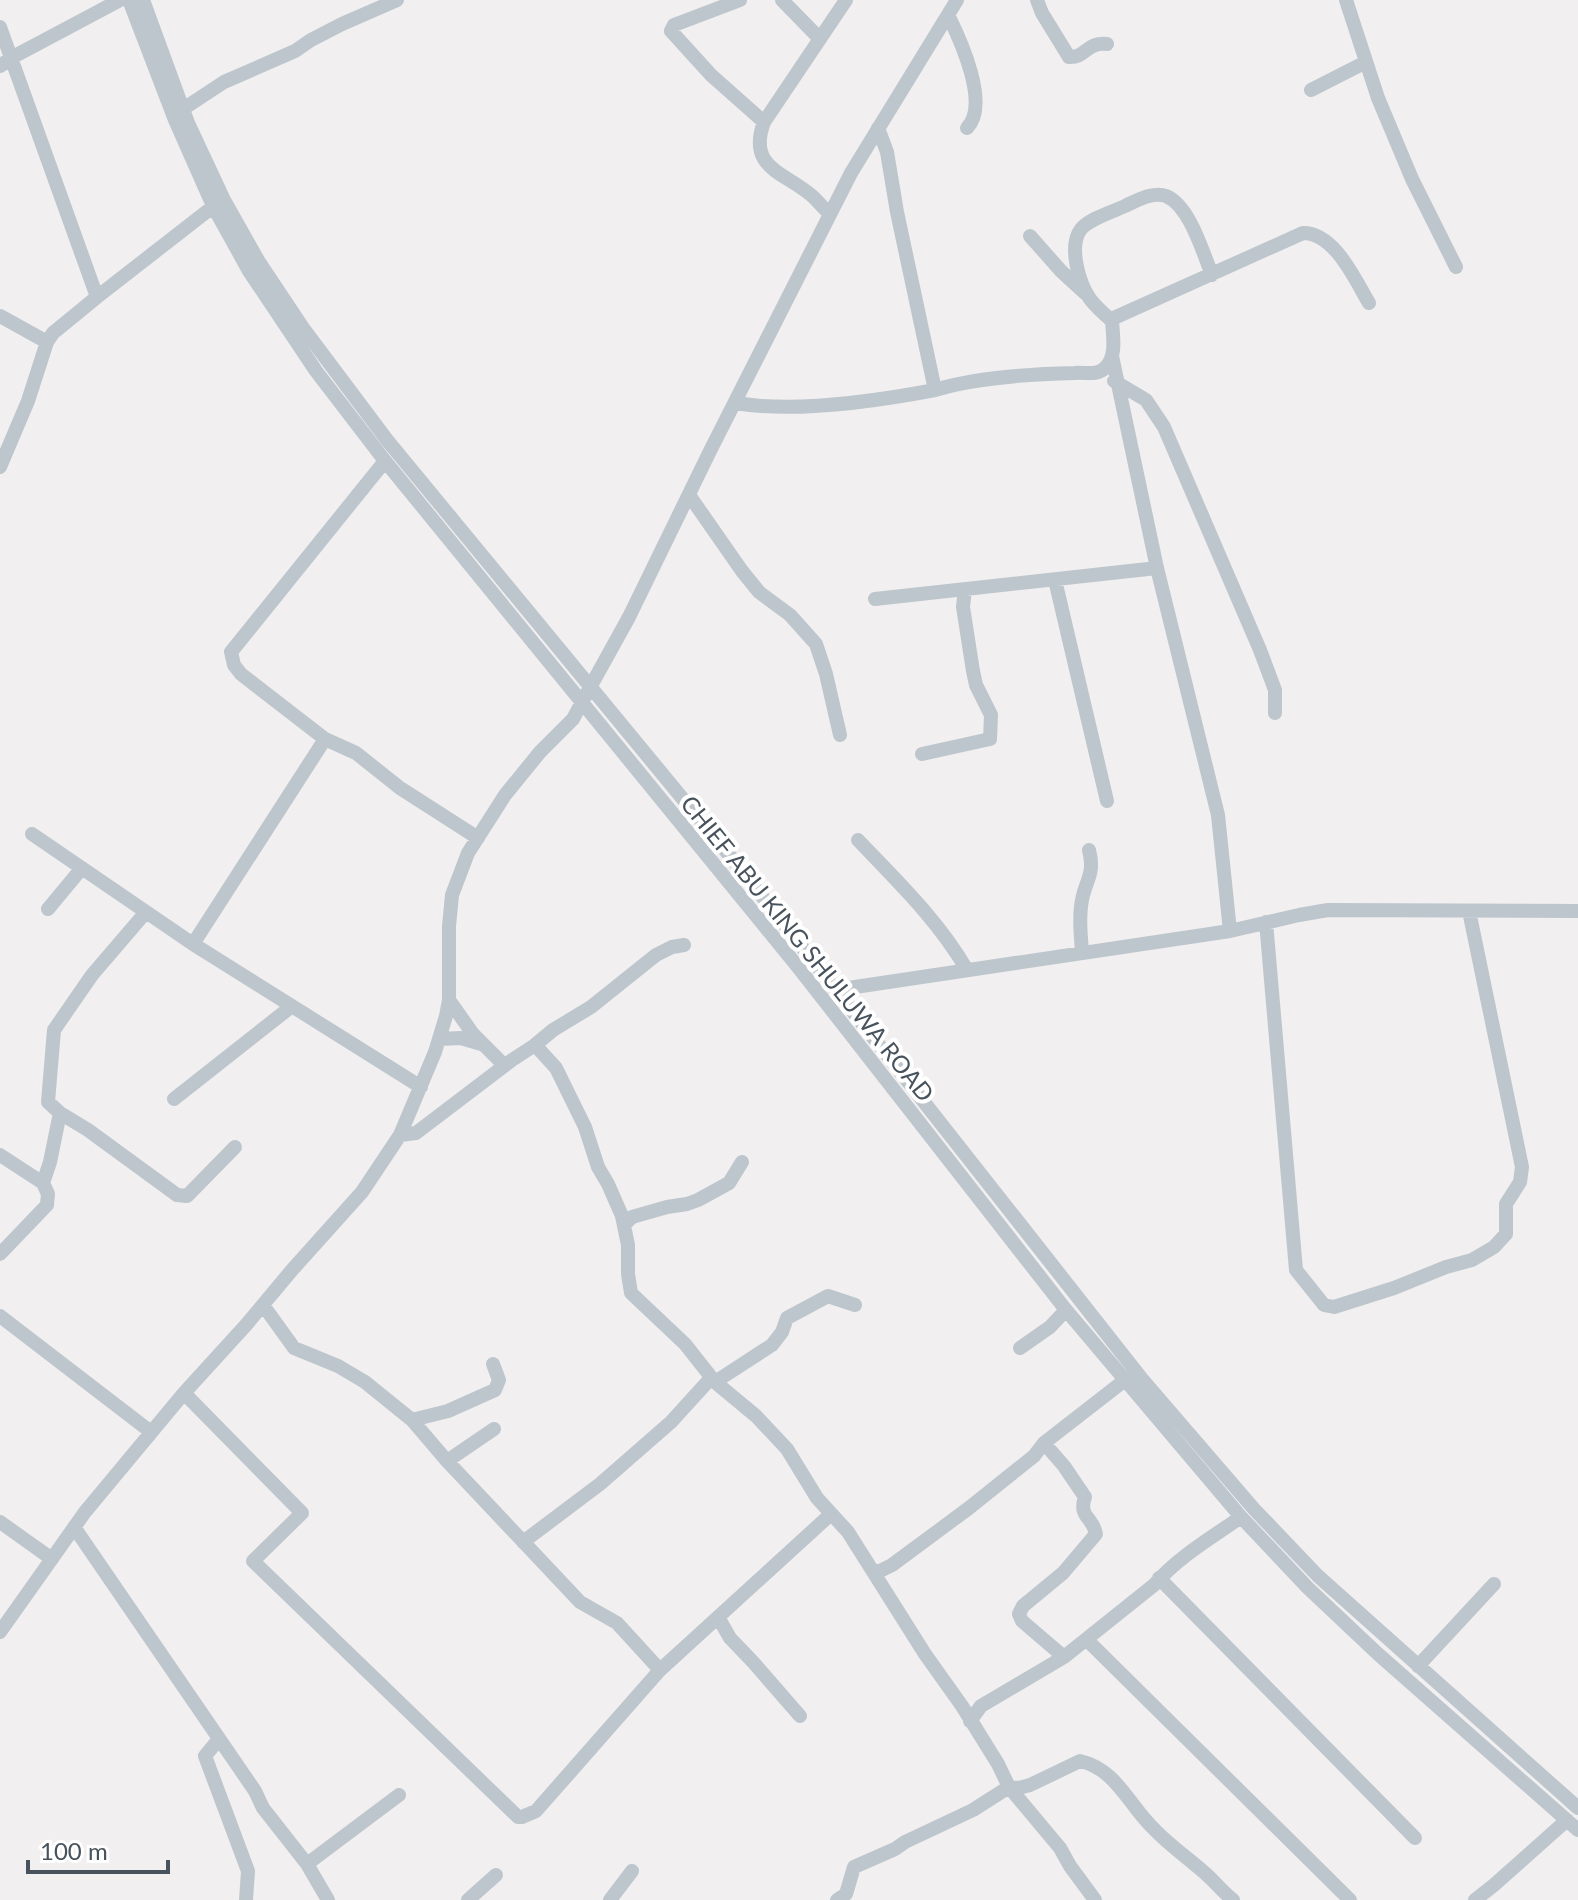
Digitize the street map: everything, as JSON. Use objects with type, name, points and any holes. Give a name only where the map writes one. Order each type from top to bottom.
[{"type":"street","points":[[6,62],[120,0]]},
{"type":"street","name":"CHIEF ABU KING SHULUWA ROAD","points":[[129,0],[175,120],[249,271],[316,371],[385,461],[798,967],[1066,1310],[1241,1517],[1308,1588],[1378,1654],[1572,1825]]},
{"type":"street","points":[[143,0],[218,203],[362,409],[739,867],[1136,1371],[1254,1509],[1318,1576],[1578,1808]]},
{"type":"street","points":[[183,109],[224,82],[267,65],[342,24],[397,0]]},
{"type":"street","points":[[740,0],[674,25],[671,31],[711,75],[764,122]]},
{"type":"street","points":[[782,0],[820,39]]},
{"type":"street","points":[[830,214],[810,194],[769,165],[759,141],[764,122],[846,0]]},
{"type":"street","points":[[0,1632],[85,1512],[184,1393],[362,1192],[400,1135],[439,1039],[449,1000],[452,895],[464,862],[505,795],[540,752],[573,719],[629,617],[851,173],[957,0]]},
{"type":"street","points":[[1037,0],[1069,57],[1078,56],[1094,44],[1107,44]]},
{"type":"street","points":[[1346,0],[1378,98],[1412,179],[1456,267]]},
{"type":"street","points":[[948,15],[976,90],[975,114],[967,128]]},
{"type":"street","points":[[0,27],[6,62],[97,297]]},
{"type":"street","points":[[1311,90],[1366,62]]},
{"type":"street","points":[[878,128],[887,152],[935,390]]},
{"type":"street","points":[[1088,296],[1076,261],[1075,247],[1082,228],[1154,195],[1167,197],[1185,215],[1212,275]]},
{"type":"street","points":[[0,467],[53,333],[218,203]]},
{"type":"street","points":[[1112,321],[1300,234],[1309,233],[1338,254],[1369,303]]},
{"type":"street","points":[[1030,236],[1112,321],[1112,356],[1117,383],[1157,568],[1218,815],[1230,931]]},
{"type":"street","points":[[0,316],[47,342]]},
{"type":"street","points":[[736,403],[758,407],[836,404],[963,383],[1095,373],[1106,367],[1112,356]]},
{"type":"street","points":[[1095,373],[1146,400],[1164,427],[1260,650],[1275,690],[1275,713]]},
{"type":"street","points":[[385,461],[231,652],[234,665],[241,674],[325,739],[356,753],[400,788],[478,838]]},
{"type":"street","points":[[689,495],[759,592],[790,615],[816,644],[840,735]]},
{"type":"street","points":[[875,599],[1157,568]]},
{"type":"street","points":[[1055,580],[1107,801]]},
{"type":"street","points":[[922,754],[990,739],[991,715],[976,685],[973,671],[963,607],[965,589]]},
{"type":"street","points":[[193,944],[325,739]]},
{"type":"street","points":[[32,834],[193,944],[421,1087]]},
{"type":"street","points":[[858,840],[917,901],[967,970]]},
{"type":"street","points":[[1082,952],[1082,896],[1092,867],[1089,850]]},
{"type":"street","points":[[48,909],[82,868]]},
{"type":"street","points":[[835,990],[1230,931],[1328,910],[1578,911]]},
{"type":"street","points":[[1266,922],[1296,1270],[1324,1305],[1334,1307],[1472,1260],[1494,1247],[1506,1234],[1506,1204],[1520,1182],[1522,1167],[1469,911]]},
{"type":"street","points":[[146,912],[92,975],[54,1030],[48,1102],[177,1195],[187,1196],[235,1147]]},
{"type":"street","points":[[400,1135],[416,1133],[504,1065],[591,1007],[656,955],[684,945]]},
{"type":"street","points":[[449,1000],[482,1044],[504,1065]]},
{"type":"street","points":[[174,1099],[292,1006]]},
{"type":"street","points":[[553,1030],[556,1068]]},
{"type":"street","points":[[439,1039],[461,1038],[482,1044]]},
{"type":"street","points":[[535,1045],[556,1068],[585,1127],[598,1167],[625,1218],[631,1293],[685,1344],[713,1380],[756,1416],[787,1449],[817,1498],[848,1532],[925,1654],[962,1706],[1009,1787],[1055,1841],[1095,1900]]},
{"type":"street","points":[[43,1183],[60,1113]]},
{"type":"street","points":[[951,1162],[964,1153]]},
{"type":"street","points":[[0,1155],[43,1183],[48,1194],[47,1205],[0,1254]]},
{"type":"street","points":[[625,1218],[698,1200],[729,1183],[742,1162]]},
{"type":"street","points":[[523,1542],[600,1484],[671,1422],[713,1380],[772,1345],[782,1332],[787,1318],[794,1313],[828,1296],[855,1305]]},
{"type":"street","points":[[263,1305],[294,1348],[338,1366],[365,1382],[412,1420],[580,1602],[617,1623],[660,1670]]},
{"type":"street","points":[[1020,1348],[1050,1327],[1066,1310]]},
{"type":"street","points":[[0,1316],[151,1432]]},
{"type":"street","points":[[412,1420],[448,1411],[495,1390],[499,1380],[493,1364]]},
{"type":"street","points":[[873,1571],[892,1565],[969,1508],[1034,1456],[1044,1443],[1125,1380]]},
{"type":"street","points":[[184,1393],[302,1513],[253,1561],[518,1817],[536,1811],[660,1670],[831,1514]]},
{"type":"street","points":[[447,1461],[494,1429]]},
{"type":"street","points":[[1044,1443],[1085,1497],[1083,1513],[1095,1526],[1096,1534],[1063,1573],[1023,1606],[1019,1614],[1022,1621],[1064,1657]]},
{"type":"street","points":[[970,1721],[981,1706],[1087,1640],[1189,1553],[1241,1517]]},
{"type":"street","points":[[0,1522],[52,1559]]},
{"type":"street","points":[[74,1527],[255,1791],[263,1808],[307,1864],[328,1900]]},
{"type":"street","points":[[1159,1578],[1415,1838]]},
{"type":"street","points":[[1418,1666],[1494,1584]]},
{"type":"street","points":[[718,1617],[730,1638],[800,1716]]},
{"type":"street","points":[[1087,1640],[1350,1900]]},
{"type":"street","points":[[1378,1654],[1391,1641]]},
{"type":"street","points":[[962,1706],[981,1706]]},
{"type":"street","points":[[219,1739],[205,1756],[248,1871],[246,1900]]},
{"type":"street","points":[[837,1900],[846,1894],[854,1867],[973,1810],[1009,1787],[1030,1785],[1080,1761],[1097,1765],[1114,1780],[1151,1827],[1233,1900]]},
{"type":"street","points":[[307,1864],[399,1795]]},
{"type":"street","points":[[1475,1900],[1572,1825]]},
{"type":"street","points":[[610,1900],[632,1871]]},
{"type":"street","points":[[468,1900],[496,1875]]}]
